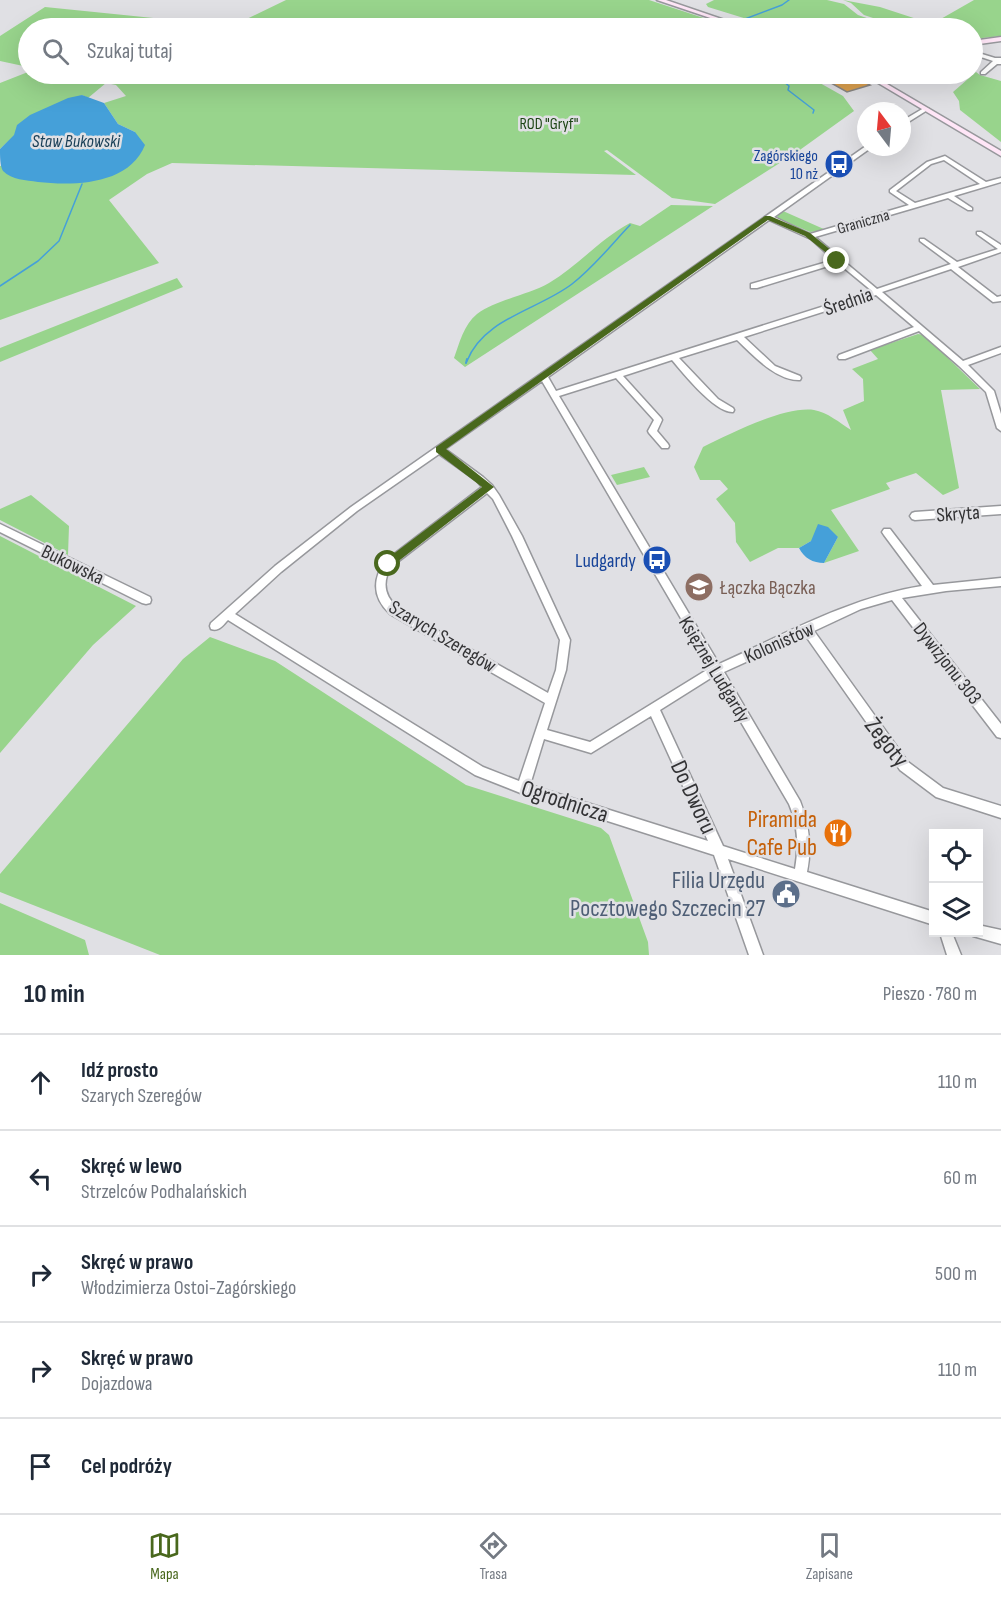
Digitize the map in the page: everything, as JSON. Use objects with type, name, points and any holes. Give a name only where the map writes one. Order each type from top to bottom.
[{"type":"street","points":[[660,0],[715,18]]},
{"type":"street","points":[[983,41],[1001,39]]},
{"type":"street","points":[[983,56],[1000,61]]},
{"type":"street","points":[[983,73],[1000,61]]},
{"type":"street","points":[[883,84],[1001,154]]},
{"type":"street","points":[[911,118],[926,109]]},
{"type":"street","name":"Graniczna","points":[[915,206],[892,190],[929,163],[954,154]]},
{"type":"street","points":[[215,626],[323,532],[857,155]]},
{"type":"street","points":[[945,158],[986,184]]},
{"type":"street","name":"Graniczna","points":[[810,236],[1001,180]]},
{"type":"street","points":[[949,195],[970,209]]},
{"type":"street","points":[[768,217],[810,236],[962,364],[992,395],[1001,428]]},
{"type":"street","name":"Średnia","points":[[979,233],[1001,249]]},
{"type":"street","points":[[922,240],[999,300]]},
{"type":"street","name":"Średnia","points":[[554,395],[739,337],[1001,249]]},
{"type":"street","points":[[754,286],[840,260]]},
{"type":"street","points":[[842,357],[920,328]]},
{"type":"street","points":[[739,337],[772,368],[797,378]]},
{"type":"street","points":[[962,364],[1001,350]]},
{"type":"street","points":[[674,358],[715,401],[730,410]]},
{"type":"street","name":"Księżnej Ludgardy","points":[[543,376],[797,809],[804,839],[800,877]]},
{"type":"street","points":[[619,376],[658,420],[652,430],[665,446]]},
{"type":"street","points":[[440,449],[489,487],[518,536],[565,640],[563,660],[552,701],[523,788]]},
{"type":"street","name":"Szarych Szeregów","points":[[489,487],[388,564],[381,579],[381,593],[384,602],[393,611],[552,701]]},
{"type":"street","name":"Skryta","points":[[915,516],[1001,510]]},
{"type":"street","name":"Bukowska","points":[[0,528],[146,600]]},
{"type":"street","points":[[887,532],[930,589]]},
{"type":"street","name":"Kolonistów","points":[[541,733],[591,748],[716,670],[858,606],[894,595],[1001,582]]},
{"type":"street","name":"Dywizjonu 303","points":[[894,595],[1001,733]]},
{"type":"street","name":"Ogrodnicza","points":[[228,615],[465,764],[523,788],[929,918]]},
{"type":"street","name":"Żegoty","points":[[807,630],[904,766],[940,793],[1001,812]]},
{"type":"street","name":"Do Dworu","points":[[653,708],[719,851],[756,955]]},
{"type":"street","points":[[983,932],[1001,937]]},
{"type":"street","points":[[947,937],[954,955]]},
{"type":"green space","points":[[286,0],[649,0],[704,18],[249,18]]},
{"type":"green space","points":[[714,0],[827,0],[844,4],[858,15],[867,18],[744,18],[708,7],[706,4]]},
{"type":"green space","points":[[843,0],[880,7],[914,18],[873,18],[864,15],[851,3]]},
{"type":"green space","points":[[974,0],[1001,0],[1001,36],[983,38],[983,18],[942,18]]},
{"type":"green space","points":[[45,7],[153,18],[28,18]]},
{"type":"green space","points":[[18,24],[18,65],[0,61],[0,36]]},
{"type":"green space","points":[[18,76],[18,84],[105,84],[88,98],[82,95],[14,136],[0,149],[0,83]]},
{"type":"green space","points":[[983,76],[1001,81],[1001,142],[960,110],[959,101],[953,92],[962,84],[983,84]]},
{"type":"green space","name":"ROD \"Gryf\"","points":[[111,84],[822,84],[843,96],[854,111],[797,152],[715,204],[672,198],[607,150],[604,151],[636,175],[172,163],[147,174],[109,200],[159,263],[0,320],[0,166],[135,132],[118,124],[104,103],[126,96],[116,85]]},
{"type":"green space","points":[[671,205],[713,206],[465,367],[454,358],[465,329],[477,314],[493,305],[549,283],[619,229],[630,223],[640,226]]},
{"type":"green space","points":[[783,211],[826,230],[810,232],[778,218],[777,216]]},
{"type":"green space","points":[[177,278],[183,287],[0,362],[0,348]]},
{"type":"green space","points":[[918,334],[924,335],[980,389],[941,390],[959,488],[943,495],[916,473],[886,483],[890,489],[831,510],[859,551],[824,563],[838,537],[811,541],[799,548],[778,548],[750,562],[736,542],[735,523],[716,499],[728,489],[720,480],[700,480],[694,467],[703,447],[757,422],[802,410],[824,413],[851,430],[843,410],[864,401],[863,379],[852,369],[878,359],[870,350]]},
{"type":"green space","points":[[644,467],[650,477],[617,485],[611,475]]},
{"type":"green space","points":[[31,495],[69,526],[68,555],[0,520],[0,509]]},
{"type":"green space","points":[[0,536],[136,606],[93,645],[0,753]]},
{"type":"green space","points":[[210,637],[275,661],[466,785],[601,828],[609,835],[648,942],[649,955],[160,955],[0,892],[0,874],[183,659]]},
{"type":"green space","points":[[0,903],[85,940],[89,955],[0,955]]},
{"type":"water","name":"Staw Bukowski","points":[[82,95],[104,103],[118,124],[135,132],[145,145],[127,168],[99,180],[68,184],[29,181],[15,178],[3,171],[0,149],[14,135],[17,125],[30,115],[68,98]]},
{"type":"water","points":[[818,524],[828,527],[838,537],[824,563],[809,559],[799,548],[811,541]]},
{"type":"building","points":[[833,84],[870,85],[847,92]]},
{"type":"waterway","points":[[748,18],[789,0]]},
{"type":"waterway","points":[[787,84],[789,86],[788,90],[814,110],[813,113]]},
{"type":"waterway","points":[[0,286],[38,261],[59,241],[82,184]]},
{"type":"waterway","points":[[467,361],[475,346],[486,334],[513,316],[572,284],[630,225]]},
{"type":"waterway","points":[[466,363],[467,359]]},
{"type":"place","name":"Zagórskiego 10 nż","points":[[839,164]]},
{"type":"place","name":"Ludgardy","points":[[657,560]]},
{"type":"place","name":"Łączka Bączka","points":[[699,587]]},
{"type":"place","name":"Piramida Cafe Pub","points":[[838,833]]},
{"type":"place","name":"Filia Urzędu Pocztowego Szczecin 27","points":[[786,894]]},
{"type":"route","points":[[388,564],[489,487],[440,449],[768,217],[813,238],[840,260],[837,261]]}]
